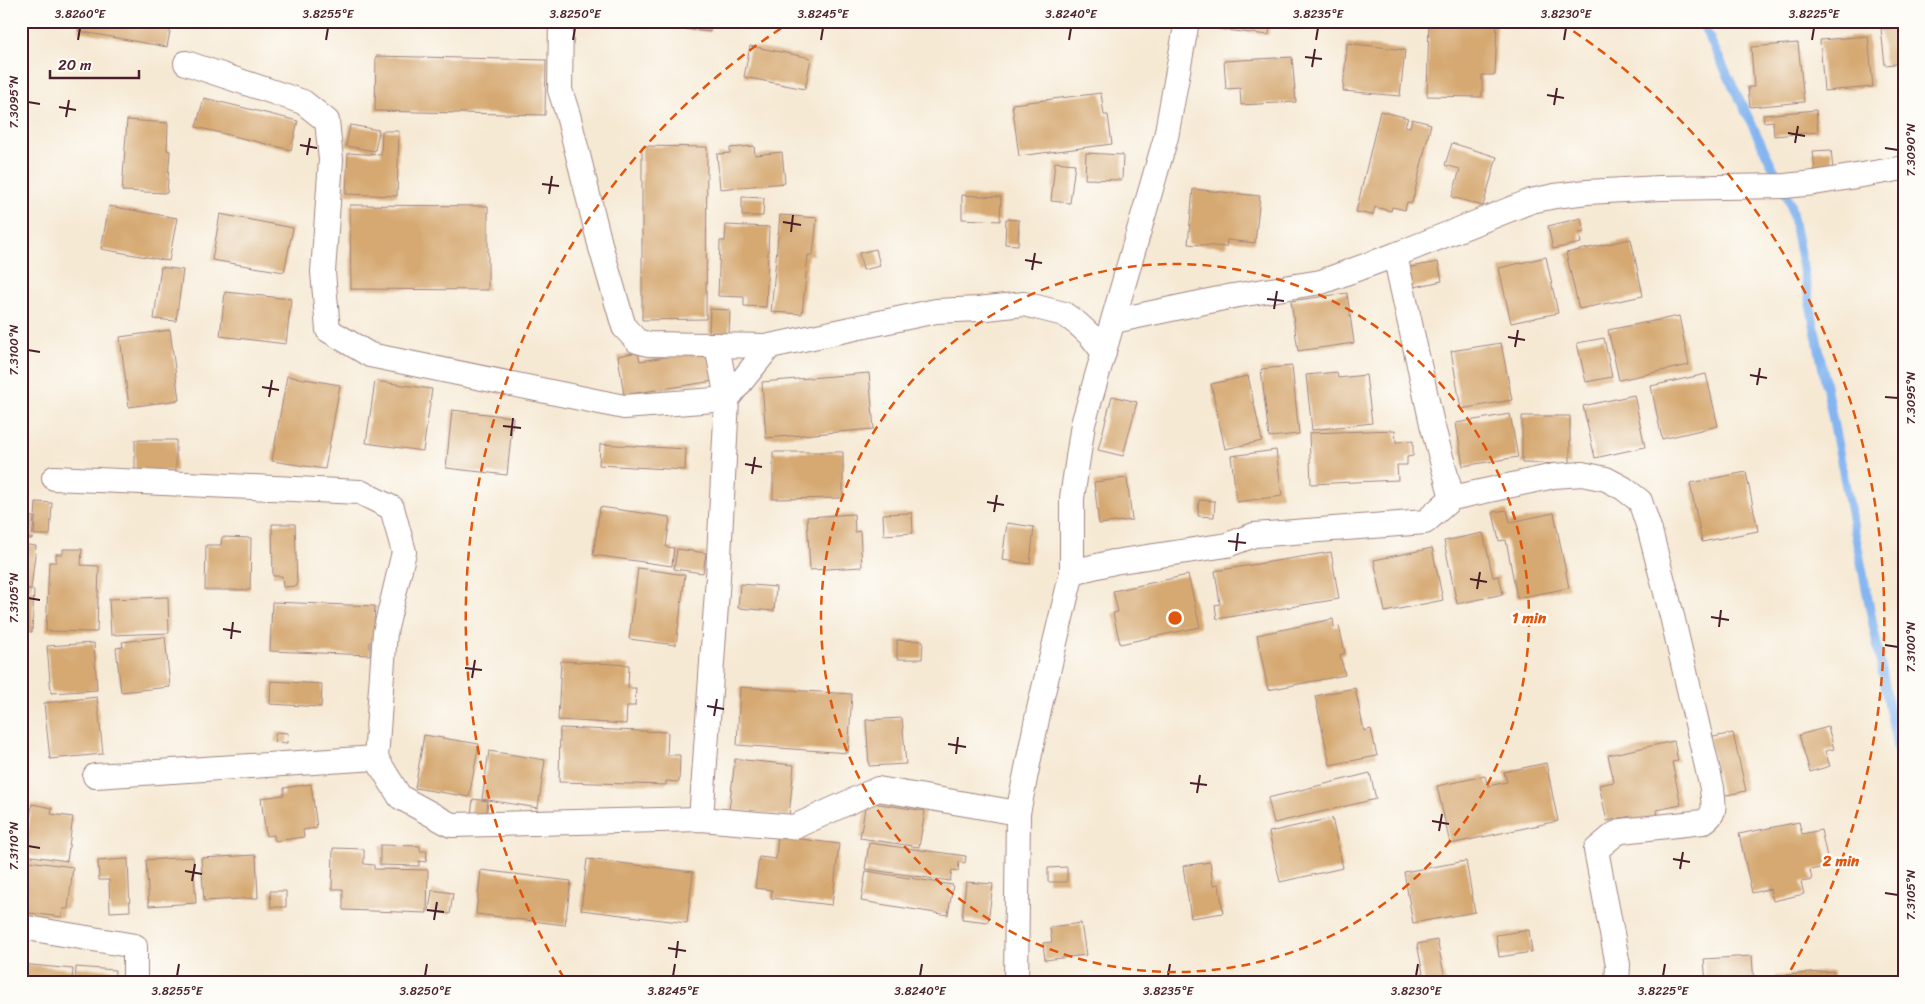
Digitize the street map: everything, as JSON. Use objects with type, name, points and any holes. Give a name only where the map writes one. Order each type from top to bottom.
[{"type":"street","points":[[561,21],[560,90],[568,114],[601,248],[624,327],[637,341],[648,344],[770,346],[936,311],[1024,304],[1064,314],[1084,330],[1104,353]]},
{"type":"street","points":[[1016,983],[1018,813],[1038,709],[1072,572],[1072,498],[1083,424],[1166,137],[1187,21]]},
{"type":"street","points":[[186,63],[303,102],[327,122],[331,160],[323,272],[328,330],[370,355],[624,407],[727,398],[770,346]]},
{"type":"street","points":[[1114,321],[1233,296],[1321,282],[1531,201],[1555,196],[1586,192],[1660,188],[1785,186],[1904,168]]},
{"type":"street","points":[[1395,255],[1432,424],[1452,498]]},
{"type":"street","points":[[701,819],[718,577],[727,398],[717,345]]},
{"type":"street","points":[[1072,572],[1114,562],[1226,545],[1254,535],[1425,522],[1452,498],[1554,476],[1582,474],[1606,479],[1640,500],[1672,616],[1712,788],[1714,810],[1710,817],[1703,822],[1622,831],[1615,834],[1596,850],[1618,965],[1617,983]]},
{"type":"street","points":[[54,478],[360,492],[392,508],[404,552],[385,632],[376,758],[400,797],[451,825],[701,819],[794,828],[878,789],[1018,813]]},
{"type":"street","points":[[95,776],[376,758]]},
{"type":"street","points":[[21,927],[135,946],[135,983]]},
{"type":"building","points":[[80,21],[172,21],[167,47],[78,31]]},
{"type":"building","points":[[611,21],[711,21],[710,32]]},
{"type":"building","points":[[1218,21],[1270,21],[1269,35],[1217,29]]},
{"type":"building","points":[[1290,21],[1329,21],[1330,25],[1290,26]]},
{"type":"building","points":[[1429,21],[1497,21],[1495,75],[1482,75],[1482,97],[1427,96]]},
{"type":"building","points":[[1904,27],[1904,63],[1885,65],[1881,29]]},
{"type":"building","points":[[1868,36],[1873,87],[1824,91],[1820,40]]},
{"type":"building","points":[[1347,43],[1405,50],[1400,96],[1343,91]]},
{"type":"building","points":[[1798,43],[1804,102],[1750,107],[1748,87],[1754,87],[1751,47]]},
{"type":"building","points":[[750,46],[811,58],[805,89],[744,77]]},
{"type":"building","points":[[21,48],[25,48],[22,66],[21,66]]},
{"type":"building","points":[[376,56],[546,60],[545,115],[375,111]]},
{"type":"building","points":[[1292,57],[1296,102],[1241,105],[1240,88],[1226,89],[1224,61]]},
{"type":"building","points":[[1101,93],[1104,115],[1108,115],[1112,144],[1019,156],[1012,104]]},
{"type":"building","points":[[204,98],[298,121],[291,150],[196,127]]},
{"type":"building","points":[[1816,110],[1818,132],[1774,136],[1773,121],[1764,122],[1763,115]]},
{"type":"building","points":[[1380,111],[1408,118],[1405,126],[1410,127],[1412,119],[1431,124],[1412,203],[1407,202],[1405,210],[1392,207],[1391,211],[1375,207],[1373,215],[1356,212]]},
{"type":"building","points":[[127,120],[168,123],[167,150],[170,151],[167,193],[122,191]]},
{"type":"building","points":[[350,125],[379,130],[375,151],[346,146]]},
{"type":"building","points":[[382,131],[399,131],[397,196],[346,194],[348,153],[381,155]]},
{"type":"building","points":[[1452,143],[1497,157],[1483,206],[1452,197],[1460,169],[1445,165]]},
{"type":"building","points":[[642,146],[707,147],[706,319],[642,320]]},
{"type":"building","points":[[754,146],[755,155],[782,152],[785,183],[720,189],[717,154],[730,153],[730,148]]},
{"type":"building","points":[[1831,150],[1833,169],[1815,171],[1813,151]]},
{"type":"building","points":[[1086,153],[1123,155],[1122,180],[1085,179]]},
{"type":"building","points":[[1055,162],[1075,164],[1070,203],[1051,201]]},
{"type":"building","points":[[1193,189],[1260,196],[1255,243],[1227,240],[1226,247],[1188,244]]},
{"type":"building","points":[[962,195],[1001,197],[1000,221],[962,219]]},
{"type":"building","points":[[742,197],[764,198],[763,216],[742,216]]},
{"type":"building","points":[[350,205],[488,206],[488,290],[351,289]]},
{"type":"building","points":[[109,206],[177,218],[169,261],[101,249]]},
{"type":"building","points":[[220,214],[293,228],[284,272],[212,260]]},
{"type":"building","points":[[780,215],[817,218],[813,255],[808,255],[802,314],[771,312]]},
{"type":"building","points":[[1581,218],[1584,232],[1579,233],[1581,243],[1553,249],[1548,226]]},
{"type":"building","points":[[1006,219],[1019,220],[1018,245],[1005,244]]},
{"type":"building","points":[[726,225],[769,227],[766,307],[744,306],[744,297],[718,296],[720,241],[725,241]]},
{"type":"building","points":[[1631,239],[1643,296],[1579,309],[1566,253]]},
{"type":"building","points":[[876,249],[880,266],[863,270],[859,253]]},
{"type":"building","points":[[1546,257],[1558,313],[1511,323],[1499,268]]},
{"type":"building","points":[[1438,262],[1442,281],[1410,288],[1405,268]]},
{"type":"building","points":[[161,267],[183,270],[176,321],[154,319]]},
{"type":"building","points":[[225,292],[291,299],[286,344],[220,336]]},
{"type":"building","points":[[1347,293],[1354,343],[1298,351],[1291,301]]},
{"type":"building","points":[[710,309],[730,310],[729,334],[709,333]]},
{"type":"building","points":[[1679,316],[1689,365],[1619,380],[1608,330]]},
{"type":"building","points":[[170,330],[179,400],[129,407],[120,337]]},
{"type":"building","points":[[1604,338],[1612,377],[1586,382],[1577,343]]},
{"type":"building","points":[[1501,343],[1512,400],[1461,409],[1451,351]]},
{"type":"building","points":[[709,350],[714,381],[624,395],[618,356],[638,352],[640,361]]},
{"type":"building","points":[[1292,366],[1299,434],[1269,437],[1261,369]]},
{"type":"building","points":[[1337,372],[1338,378],[1366,375],[1372,423],[1312,430],[1306,375]]},
{"type":"building","points":[[869,373],[874,429],[766,438],[762,382]]},
{"type":"building","points":[[1706,374],[1718,426],[1662,439],[1651,386]]},
{"type":"building","points":[[287,376],[340,385],[325,469],[272,461]]},
{"type":"building","points":[[1248,376],[1262,441],[1225,449],[1211,384]]},
{"type":"building","points":[[375,381],[432,389],[423,451],[366,443]]},
{"type":"building","points":[[1634,395],[1645,447],[1595,458],[1583,406]]},
{"type":"building","points":[[1112,396],[1137,402],[1123,456],[1098,450]]},
{"type":"building","points":[[452,410],[513,417],[507,475],[446,468]]},
{"type":"building","points":[[1510,414],[1518,457],[1463,466],[1456,423]]},
{"type":"building","points":[[1522,416],[1570,416],[1570,464],[1522,463]]},
{"type":"building","points":[[1395,430],[1396,442],[1413,441],[1413,456],[1407,457],[1407,465],[1397,465],[1398,480],[1311,484],[1309,433]]},
{"type":"building","points":[[135,440],[176,440],[176,471],[135,471]]},
{"type":"building","points":[[600,444],[686,449],[685,470],[599,465]]},
{"type":"building","points":[[1276,450],[1282,496],[1237,502],[1231,456]]},
{"type":"building","points":[[773,452],[843,452],[843,498],[773,499]]},
{"type":"building","points":[[1746,472],[1758,531],[1702,542],[1690,483]]},
{"type":"building","points":[[1127,478],[1132,520],[1099,524],[1094,482]]},
{"type":"building","points":[[1199,500],[1215,501],[1214,517],[1198,516]]},
{"type":"building","points":[[36,502],[52,503],[50,535],[34,535]]},
{"type":"building","points":[[600,507],[670,517],[666,547],[674,548],[672,566],[593,555]]},
{"type":"building","points":[[1507,510],[1510,522],[1554,513],[1569,588],[1517,598],[1506,540],[1499,541],[1493,512]]},
{"type":"building","points":[[912,513],[913,533],[884,535],[883,514]]},
{"type":"building","points":[[854,514],[855,532],[860,531],[862,567],[810,570],[807,517]]},
{"type":"building","points":[[21,516],[34,517],[32,539],[21,538]]},
{"type":"building","points":[[1007,523],[1034,527],[1030,564],[1002,560]]},
{"type":"building","points":[[272,524],[295,524],[297,586],[283,587],[282,576],[273,576]]},
{"type":"building","points":[[1483,533],[1493,577],[1499,576],[1503,594],[1457,604],[1444,541]]},
{"type":"building","points":[[222,537],[251,538],[250,590],[205,590],[206,545],[221,545]]},
{"type":"building","points":[[21,544],[36,546],[31,589],[21,588]]},
{"type":"building","points":[[1432,548],[1443,600],[1385,612],[1374,560]]},
{"type":"building","points":[[63,549],[82,549],[81,565],[99,566],[97,632],[46,631],[49,562],[56,562],[56,554],[63,554]]},
{"type":"building","points":[[677,549],[706,553],[703,573],[674,569]]},
{"type":"building","points":[[1331,552],[1339,599],[1217,619],[1215,605],[1220,604],[1215,571]]},
{"type":"building","points":[[638,568],[685,575],[676,645],[629,639]]},
{"type":"building","points":[[1188,575],[1200,627],[1120,644],[1113,613],[1118,612],[1113,591]]},
{"type":"building","points":[[740,584],[776,587],[774,611],[738,608]]},
{"type":"building","points":[[21,590],[34,590],[32,632],[21,631]]},
{"type":"building","points":[[168,597],[169,633],[111,635],[109,599]]},
{"type":"building","points":[[272,602],[375,606],[374,621],[378,621],[378,642],[370,641],[370,655],[270,651]]},
{"type":"building","points":[[1333,619],[1334,627],[1339,626],[1345,653],[1340,655],[1345,675],[1268,690],[1257,635]]},
{"type":"building","points":[[165,637],[170,687],[121,692],[116,648],[123,647],[122,642]]},
{"type":"building","points":[[897,640],[923,641],[922,659],[897,659]]},
{"type":"building","points":[[94,643],[97,690],[51,693],[47,646]]},
{"type":"building","points":[[561,661],[629,665],[628,688],[636,688],[635,706],[627,706],[626,724],[558,720]]},
{"type":"building","points":[[271,681],[322,684],[321,707],[270,704]]},
{"type":"building","points":[[740,687],[852,694],[848,753],[737,745]]},
{"type":"building","points":[[1355,688],[1364,731],[1371,729],[1377,756],[1330,765],[1315,696]]},
{"type":"building","points":[[97,697],[103,754],[50,759],[44,703]]},
{"type":"building","points":[[902,718],[906,764],[869,766],[866,720]]},
{"type":"building","points":[[1828,727],[1834,749],[1825,751],[1830,766],[1810,772],[1799,735]]},
{"type":"building","points":[[560,728],[668,732],[667,755],[680,755],[679,782],[666,781],[666,785],[559,782]]},
{"type":"building","points":[[276,732],[288,733],[287,743],[274,742]]},
{"type":"building","points":[[1733,733],[1746,791],[1722,796],[1709,738]]},
{"type":"building","points":[[424,735],[479,744],[469,797],[415,788]]},
{"type":"building","points":[[1674,741],[1678,761],[1672,762],[1681,805],[1657,810],[1658,818],[1632,824],[1630,816],[1607,821],[1599,785],[1614,782],[1608,755]]},
{"type":"building","points":[[21,745],[23,745],[23,775],[21,775]]},
{"type":"building","points":[[489,751],[545,760],[538,808],[482,799]]},
{"type":"building","points":[[735,759],[794,765],[789,816],[729,810]]},
{"type":"building","points":[[1546,763],[1558,821],[1450,844],[1437,786],[1485,776],[1488,786],[1507,782],[1504,772]]},
{"type":"building","points":[[1370,773],[1376,799],[1274,823],[1268,798]]},
{"type":"building","points":[[311,784],[317,828],[303,830],[304,837],[275,841],[274,835],[266,836],[261,798],[284,795],[284,788]]},
{"type":"building","points":[[473,799],[488,801],[486,817],[471,815]]},
{"type":"building","points":[[866,802],[925,811],[919,847],[860,838]]},
{"type":"building","points":[[32,804],[52,808],[51,814],[73,817],[67,861],[25,855],[26,845],[22,845],[24,832],[28,832]]},
{"type":"building","points":[[1332,818],[1343,868],[1280,882],[1269,832]]},
{"type":"building","points":[[1799,822],[1802,834],[1821,830],[1829,866],[1810,870],[1812,880],[1801,882],[1804,894],[1773,901],[1770,889],[1752,893],[1739,834]]},
{"type":"building","points":[[778,836],[839,844],[832,905],[771,898],[772,890],[755,888],[759,857],[776,859]]},
{"type":"building","points":[[869,843],[966,856],[965,863],[959,862],[958,871],[952,870],[950,881],[865,869]]},
{"type":"building","points":[[380,845],[420,846],[420,851],[427,851],[426,862],[419,861],[419,866],[380,865]]},
{"type":"building","points":[[333,848],[364,849],[364,864],[374,865],[374,869],[428,870],[427,913],[343,910],[343,889],[332,889]]},
{"type":"building","points":[[256,855],[258,898],[204,901],[201,858]]},
{"type":"building","points":[[193,857],[196,903],[149,906],[146,860]]},
{"type":"building","points":[[128,859],[130,911],[110,912],[109,880],[99,880],[98,861]]},
{"type":"building","points":[[587,859],[693,872],[687,923],[581,910]]},
{"type":"building","points":[[21,860],[73,867],[68,909],[63,909],[62,917],[21,912]]},
{"type":"building","points":[[1466,861],[1475,912],[1413,923],[1404,872]]},
{"type":"building","points":[[1210,862],[1213,885],[1219,884],[1223,913],[1191,918],[1183,866]]},
{"type":"building","points":[[1067,867],[1067,882],[1048,882],[1048,868]]},
{"type":"building","points":[[481,870],[571,881],[565,925],[476,914]]},
{"type":"building","points":[[866,871],[953,885],[948,915],[861,901]]},
{"type":"building","points":[[966,882],[993,884],[988,922],[962,919]]},
{"type":"building","points":[[432,890],[453,893],[450,914],[429,911]]},
{"type":"building","points":[[270,891],[286,891],[286,907],[271,907]]},
{"type":"building","points":[[1081,923],[1086,955],[1045,960],[1043,943],[1052,942],[1050,927]]},
{"type":"building","points":[[1529,930],[1532,952],[1499,957],[1496,935]]},
{"type":"building","points":[[1437,940],[1446,983],[1425,983],[1417,944]]},
{"type":"building","points":[[1752,956],[1754,983],[1706,983],[1704,959]]},
{"type":"building","points":[[21,964],[73,969],[72,983],[21,983]]},
{"type":"building","points":[[76,967],[115,970],[114,983],[75,983]]},
{"type":"building","points":[[1833,971],[1834,983],[1777,983],[1776,976]]},
{"type":"waterway","points":[[1701,21],[1790,202],[1904,782]]}]
